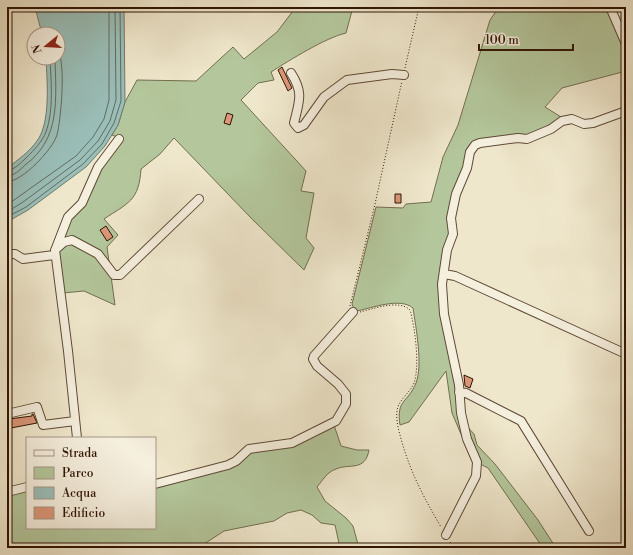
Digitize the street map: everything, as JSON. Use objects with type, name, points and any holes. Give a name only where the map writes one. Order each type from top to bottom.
[{"type":"street","points":[[610,7],[626,44]]},
{"type":"street","points":[[291,73],[297,83],[300,96],[294,123],[298,128],[304,125],[324,96],[343,82],[392,74],[404,75]]},
{"type":"street","points":[[446,535],[476,476],[477,469],[476,456],[464,427],[444,314],[442,284],[448,250],[453,234],[451,218],[456,194],[467,168],[470,152],[475,145],[518,138],[527,139],[551,129],[562,121],[572,119],[584,124],[593,123],[626,111]]},
{"type":"street","points":[[77,437],[68,352],[54,252],[68,217],[82,203],[98,167],[119,139]]},
{"type":"street","points":[[7,254],[15,254],[23,259],[54,252],[64,242],[72,240],[98,254],[114,275],[120,275],[199,199]]},
{"type":"street","points":[[444,274],[455,276],[626,354]]},
{"type":"street","points":[[156,484],[228,465],[236,461],[245,451],[253,447],[297,442],[336,421],[346,404],[346,394],[338,384],[317,366],[313,359],[353,312]]},
{"type":"street","points":[[459,392],[466,393],[521,421],[589,531]]},
{"type":"street","points":[[7,414],[37,407],[43,425],[75,421]]},
{"type":"street","points":[[7,492],[26,487]]},
{"type":"path","points":[[419,7],[404,75],[394,111],[375,204],[350,306],[353,312],[396,305],[404,306],[410,310],[415,339],[415,377],[411,387],[398,405],[396,416],[403,446],[416,483],[454,548]]},
{"type":"green space","points":[[296,7],[353,7],[346,33],[318,44],[271,72],[274,80],[258,83],[241,100],[306,171],[301,191],[314,193],[306,238],[314,248],[304,270],[252,219],[174,138],[160,154],[141,169],[138,188],[131,200],[126,205],[104,219],[118,235],[107,247],[115,305],[84,291],[63,293],[57,257],[66,214],[85,194],[117,137],[112,135],[118,125],[125,102],[137,80],[196,81],[233,47],[244,59],[277,32]]},
{"type":"green space","points":[[499,7],[608,7],[626,49],[626,71],[562,88],[545,107],[561,117],[550,124],[540,130],[518,138],[471,147],[440,279],[464,423],[474,434],[477,445],[495,464],[538,520],[556,548],[543,548],[488,468],[472,460],[452,413],[446,371],[409,422],[400,425],[399,417],[401,406],[416,383],[419,366],[413,308],[401,303],[394,303],[357,311],[354,309],[352,304],[376,207],[403,208],[406,204],[431,202],[443,157],[458,125],[490,20]]},
{"type":"green space","points":[[334,425],[341,446],[357,450],[369,450],[367,457],[360,464],[333,470],[325,476],[317,487],[325,501],[346,518],[353,526],[359,548],[340,548],[335,525],[321,523],[312,515],[301,510],[287,513],[274,521],[224,531],[198,548],[7,548],[7,494],[26,489],[26,529],[156,529],[156,486],[218,471],[245,452],[292,445]]},
{"type":"water","points":[[35,7],[124,7],[125,102],[118,125],[105,146],[86,167],[28,210],[7,222],[7,168],[30,149],[37,141],[41,133],[47,101],[46,66],[66,66],[66,26],[40,26]]},
{"type":"building","points":[[282,67],[292,88],[288,91],[278,70]]},
{"type":"building","points":[[227,113],[233,115],[230,125],[224,123]]},
{"type":"building","points":[[395,194],[401,194],[401,203],[395,203]]},
{"type":"building","points":[[106,226],[113,237],[107,241],[100,230]]},
{"type":"building","points":[[464,375],[473,379],[470,388],[465,386]]},
{"type":"building","points":[[32,414],[37,423],[11,428],[9,419],[32,416]]}]
